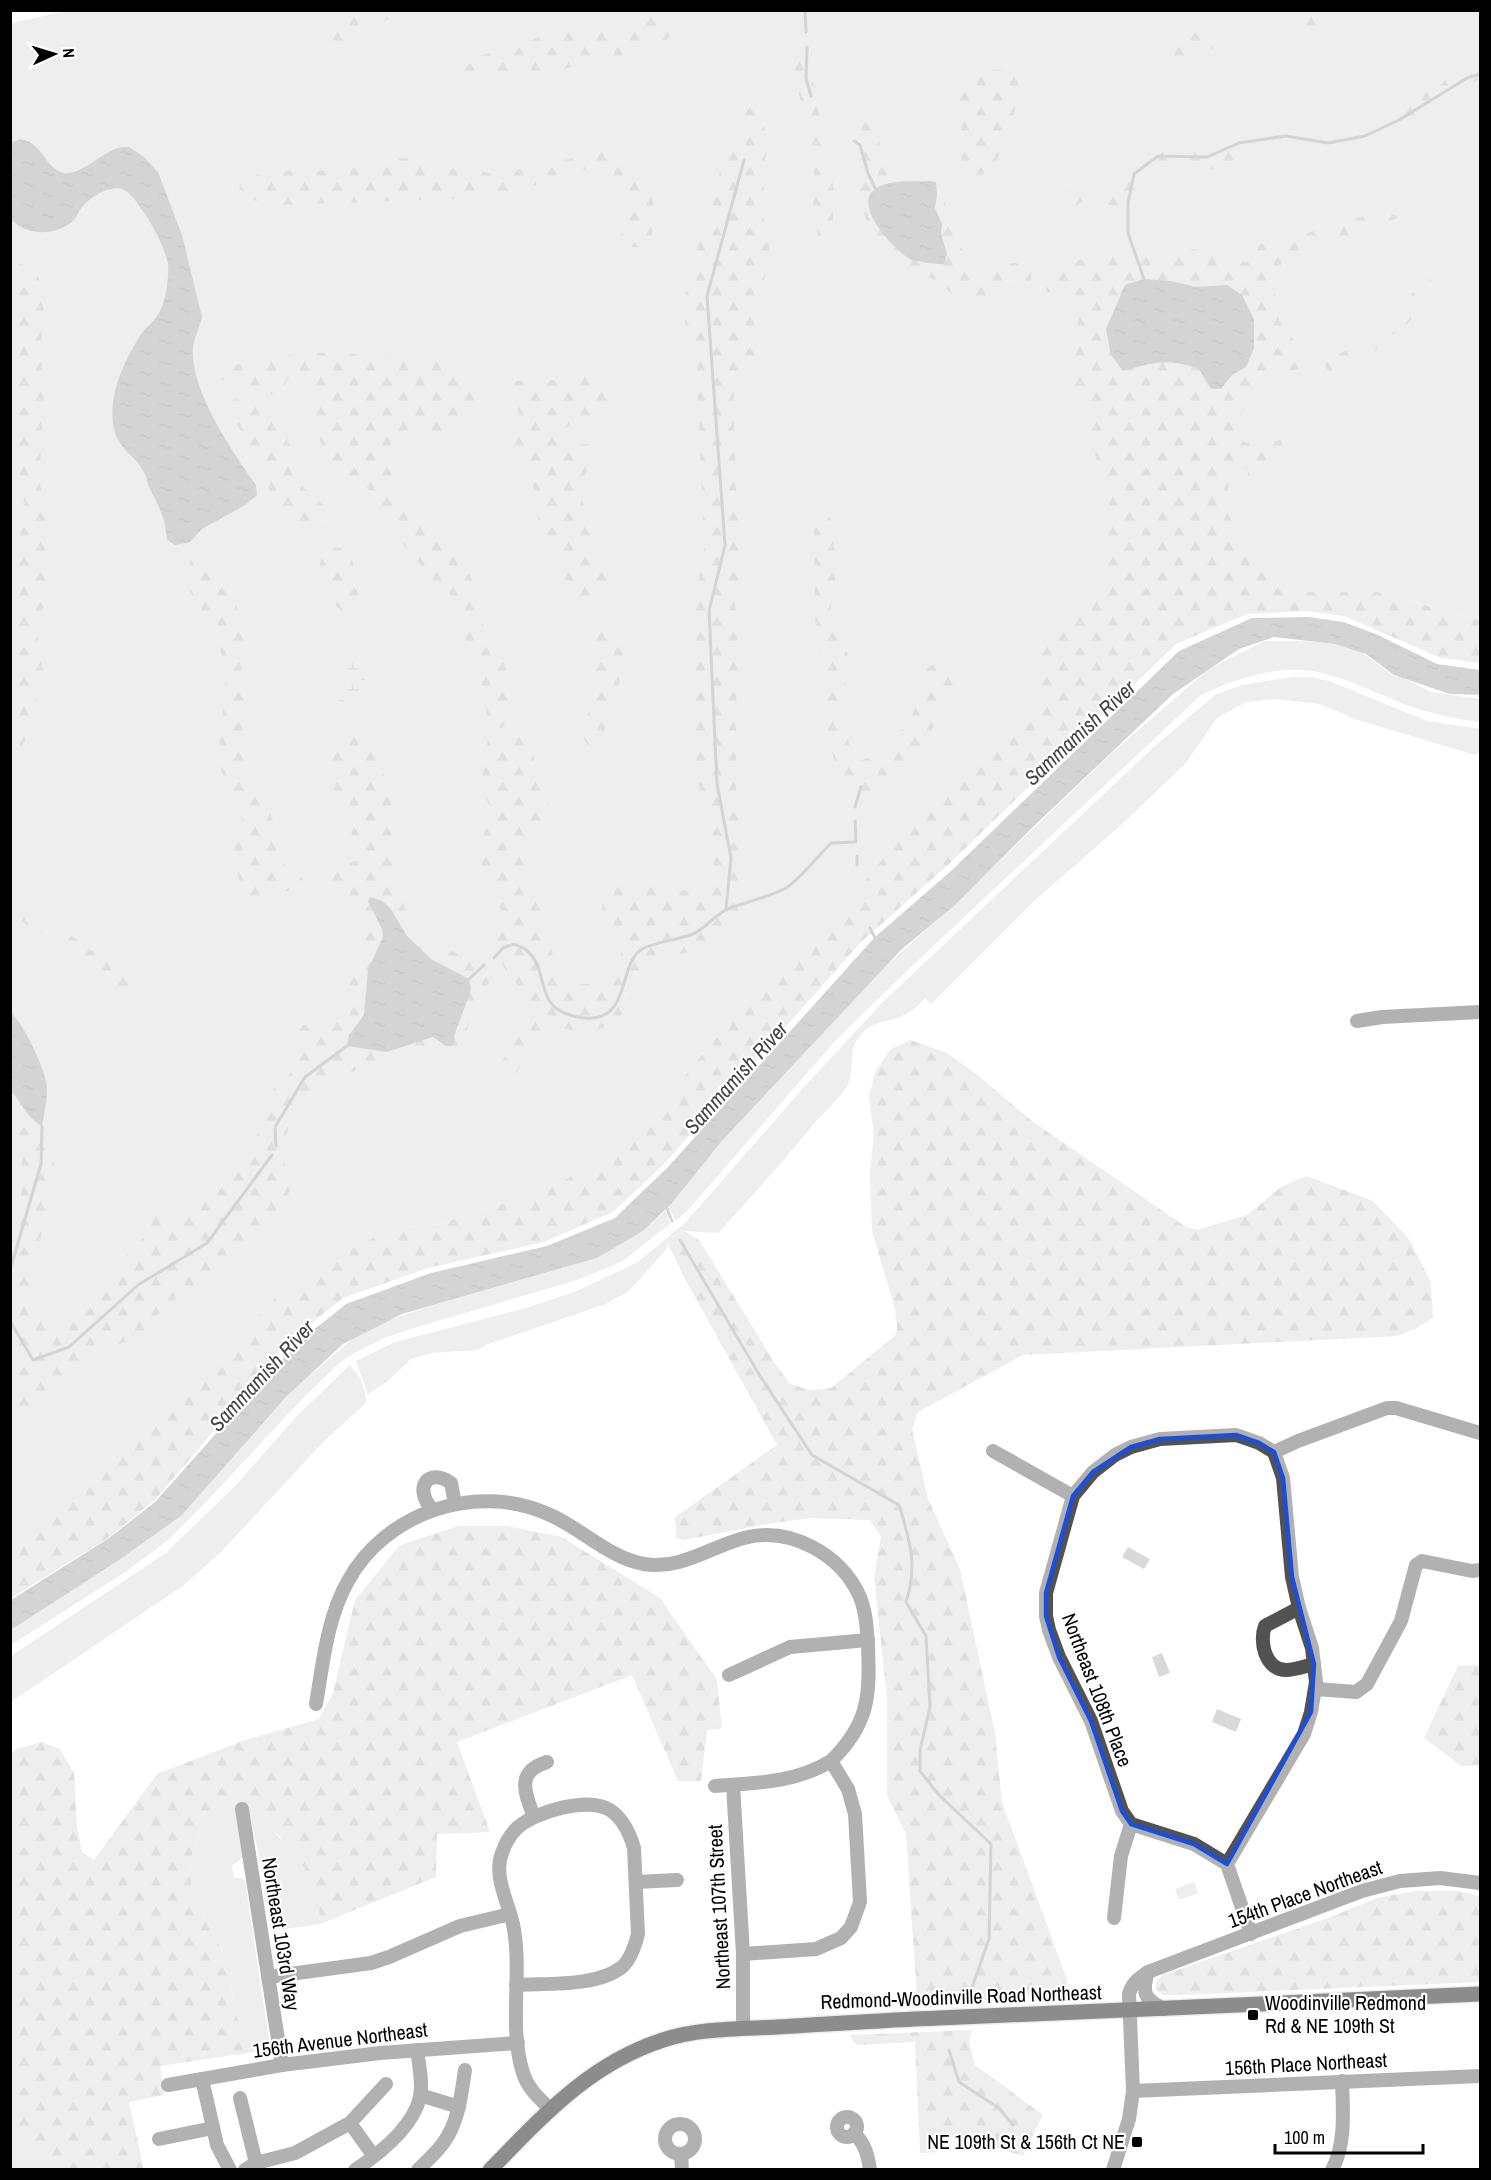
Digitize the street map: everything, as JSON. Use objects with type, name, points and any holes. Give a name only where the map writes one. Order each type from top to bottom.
[{"type":"main road","name":"Redmond-Woodinville Road Northeast","points":[[490,2169],[550,2109],[594,2073],[630,2053],[665,2039],[703,2031],[905,2019],[1129,2012],[1480,1994]]},
{"type":"street","points":[[1358,1021],[1382,1017],[1480,1012]]},
{"type":"street","points":[[1274,1452],[1387,1408],[1396,1408],[1480,1433]]},
{"type":"street","points":[[993,1451],[1073,1496],[1093,1472],[1115,1455],[1131,1447],[1160,1439],[1236,1435],[1259,1443],[1274,1452],[1283,1478],[1292,1577],[1312,1648],[1316,1689],[1304,1734],[1227,1864]]},
{"type":"street","points":[[432,1509],[424,1502],[422,1491],[425,1484],[432,1478],[443,1478],[451,1483],[455,1504]]},
{"type":"street","name":"Northeast 108th Place","points":[[1073,1496],[1046,1593],[1046,1616],[1059,1656],[1091,1721],[1122,1811],[1131,1824]]},
{"type":"street","points":[[316,1704],[331,1626],[347,1582],[372,1549],[397,1528],[432,1509],[455,1504],[514,1503],[532,1508],[570,1525],[630,1561],[646,1564],[681,1562],[732,1541],[757,1535],[804,1542],[832,1559],[849,1576],[860,1596],[865,1613],[870,1681],[867,1703],[860,1724],[847,1745],[831,1761],[802,1776],[780,1781],[715,1786]]},
{"type":"street","points":[[1316,1689],[1356,1692],[1367,1684],[1401,1621],[1416,1565],[1422,1561],[1472,1571],[1480,1570]]},
{"type":"street","points":[[1299,1608],[1265,1626],[1261,1634],[1262,1644],[1271,1664],[1278,1668],[1286,1670],[1314,1664]]},
{"type":"street","points":[[729,1675],[790,1647],[868,1640]]},
{"type":"street","points":[[743,1954],[816,1949],[830,1945],[847,1933],[857,1913],[860,1902],[855,1814],[848,1789],[831,1761]]},
{"type":"street","points":[[534,1817],[525,1794],[526,1778],[534,1766],[547,1762]]},
{"type":"street","name":"Northeast 107th Street","points":[[733,1785],[743,1954],[743,2028]]},
{"type":"street","points":[[516,1985],[588,1981],[602,1978],[622,1967],[635,1947],[638,1934],[635,1857],[631,1836],[621,1821],[609,1810],[588,1804],[572,1806],[534,1817],[515,1829],[500,1856],[499,1872],[515,1939],[516,1985],[518,2043],[520,2062],[529,2086],[550,2109]]},
{"type":"street","name":"Northeast 103rd Way","points":[[242,1809],[282,2065]]},
{"type":"street","points":[[1114,1918],[1121,1856],[1131,1824],[1194,1844],[1227,1864],[1251,1934]]},
{"type":"street","name":"154th Place Northeast","points":[[1148,1972],[1362,1891],[1400,1881],[1440,1878],[1480,1883]]},
{"type":"street","points":[[636,1882],[677,1880]]},
{"type":"street","points":[[268,1977],[372,1963],[460,1926],[510,1914]]},
{"type":"street","points":[[1148,1972],[1144,1985],[1145,1994],[1150,2001],[1164,2009]]},
{"type":"street","points":[[1113,2169],[1129,2119],[1133,2091],[1129,2012],[1131,1987],[1148,1972]]},
{"type":"street","name":"156th Avenue Northeast","points":[[168,2085],[282,2065],[417,2050],[518,2043]]},
{"type":"street","points":[[355,2169],[373,2156],[407,2123],[417,2108],[420,2095],[417,2050]]},
{"type":"street","points":[[418,2169],[444,2142],[453,2126],[459,2107],[465,2070]]},
{"type":"street","name":"156th Place Northeast","points":[[1133,2091],[1480,2076]]},
{"type":"street","points":[[202,2079],[217,2145],[230,2169]]},
{"type":"street","points":[[1332,2169],[1338,2158],[1341,2137],[1341,2081]]},
{"type":"street","points":[[240,2098],[250,2166],[296,2153],[350,2122],[386,2084]]},
{"type":"street","points":[[420,2095],[459,2107]]},
{"type":"street","points":[[350,2122],[373,2156]]},
{"type":"street","points":[[159,2139],[213,2128]]},
{"type":"street","points":[[854,2133],[863,2142],[868,2154],[870,2169]]},
{"type":"street","points":[[681,2154],[682,2169]]},
{"type":"highlighted area","points":[[1236,1435],[1259,1443],[1274,1452],[1283,1478],[1292,1577],[1314,1664],[1311,1712],[1227,1864],[1194,1844],[1131,1824],[1122,1811],[1091,1721],[1059,1657],[1046,1616],[1046,1593],[1073,1496],[1093,1472],[1131,1447],[1160,1439]]},
{"type":"green space","points":[[71,10],[1480,11],[1480,620],[1378,592],[1229,592],[851,898],[762,980],[670,1094],[602,1160],[545,1190],[440,1224],[394,1228],[176,1400],[96,1475],[11,1538],[11,23]]},
{"type":"green space","points":[[372,10],[433,11],[410,16],[404,24],[387,19],[348,45],[336,43],[325,30],[328,23],[340,19],[346,12],[370,14]]},
{"type":"green space","points":[[650,11],[683,11],[667,40],[628,52],[609,62],[593,57],[566,69],[537,74],[521,64],[515,69],[472,79],[457,75],[479,56],[509,47],[514,50],[543,34],[601,25],[611,29],[646,24]]},
{"type":"green space","points":[[1293,11],[1305,15],[1319,14],[1322,11],[1375,11],[1341,18],[1323,34],[1300,41],[1294,25]]},
{"type":"green space","points":[[1195,33],[1205,38],[1208,35],[1216,35],[1224,40],[1207,52],[1182,62],[1168,61],[1164,57],[1162,54],[1166,45],[1180,44]]},
{"type":"green space","points":[[801,42],[812,45],[812,76],[834,190],[832,232],[821,259],[817,245],[818,222],[813,205],[814,171],[811,140],[794,76],[793,47]]},
{"type":"green space","points":[[1480,64],[1480,79],[1435,107],[1406,120],[1397,115],[1400,107],[1425,92],[1435,90],[1450,76]]},
{"type":"green space","points":[[986,68],[1027,73],[1027,80],[1015,88],[1017,99],[1011,130],[993,168],[976,178],[966,178],[962,165],[960,103],[955,85],[958,74]]},
{"type":"green space","points":[[743,85],[749,90],[757,104],[767,136],[762,216],[770,235],[768,262],[759,304],[755,353],[735,382],[733,404],[736,487],[743,539],[742,565],[735,600],[738,649],[736,801],[746,835],[741,915],[727,934],[708,948],[662,958],[642,966],[625,1010],[609,1025],[585,1031],[547,1027],[513,1077],[500,1077],[503,1060],[518,1037],[525,1011],[521,989],[505,969],[490,944],[504,927],[502,910],[492,899],[491,880],[480,862],[483,836],[493,812],[481,789],[488,737],[521,738],[534,754],[534,776],[546,793],[550,814],[529,850],[527,880],[529,891],[540,907],[554,957],[568,984],[595,984],[619,966],[623,943],[604,930],[601,889],[615,882],[661,884],[689,892],[710,887],[714,867],[698,780],[688,697],[693,607],[704,554],[696,340],[685,324],[686,285],[721,168],[725,143],[739,138],[744,114],[736,94]]},
{"type":"green space","points":[[867,116],[879,138],[877,162],[898,176],[938,179],[955,240],[966,253],[963,261],[974,271],[1014,263],[1033,265],[1030,282],[987,298],[969,300],[957,297],[938,282],[913,270],[889,252],[869,224],[858,194],[856,131],[860,118]]},
{"type":"green space","points":[[1230,140],[1244,150],[1229,168],[1206,170],[1160,163],[1154,152],[1205,151]]},
{"type":"green space","points":[[611,146],[646,173],[655,211],[652,234],[641,247],[622,248],[620,239],[632,195],[601,168],[560,173],[511,197],[277,205],[243,198],[239,186],[260,174],[287,170],[341,170],[372,161],[404,158],[426,162],[447,172],[461,165],[488,173],[514,172],[528,164],[555,163]]},
{"type":"green space","points":[[1132,181],[1141,186],[1142,195],[1134,205],[1119,206],[1080,202],[1071,214],[1063,210],[1065,192],[1075,183],[1094,193],[1103,194],[1115,191],[1121,182]]},
{"type":"green space","points":[[1385,212],[1401,217],[1375,226],[1359,236],[1335,236],[1309,251],[1283,258],[1279,270],[1266,261],[1254,245],[1297,236]]},
{"type":"green space","points":[[1194,249],[1250,263],[1262,270],[1275,295],[1279,320],[1302,351],[1302,368],[1265,378],[1248,400],[1231,434],[1243,442],[1262,445],[1283,439],[1307,446],[1308,457],[1289,446],[1271,451],[1256,476],[1249,494],[1248,471],[1240,463],[1229,467],[1227,512],[1245,548],[1271,570],[1284,592],[1378,592],[1480,620],[1480,663],[1441,658],[1344,616],[1307,611],[1247,614],[1176,644],[948,865],[860,943],[664,1164],[613,1212],[544,1242],[428,1268],[343,1298],[292,1339],[154,1501],[108,1538],[11,1598],[11,1538],[96,1475],[176,1400],[272,1301],[348,1250],[394,1228],[440,1224],[545,1190],[602,1160],[670,1094],[762,980],[851,898],[925,807],[1034,711],[1040,674],[1033,664],[1047,640],[1082,612],[1102,580],[1104,554],[1112,513],[1090,437],[1084,402],[1073,393],[1070,368],[1079,336],[1077,317],[1064,299],[1046,291],[1047,271],[1106,254]]},
{"type":"green space","points":[[20,263],[37,272],[44,298],[41,348],[44,408],[40,485],[47,510],[50,567],[37,632],[43,671],[30,730],[18,754],[16,794],[21,817],[11,831],[11,722],[18,715],[14,636],[11,623],[11,571],[18,555],[25,490],[18,468],[15,409],[18,389],[17,321],[15,290],[10,270]]},
{"type":"green space","points":[[1432,278],[1433,296],[1409,322],[1369,357],[1353,366],[1329,372],[1324,364],[1332,357],[1361,344],[1380,327],[1400,316],[1411,294]]},
{"type":"green space","points":[[307,352],[400,356],[441,363],[485,388],[474,414],[447,433],[419,434],[404,430],[390,445],[392,475],[397,491],[406,502],[439,530],[452,546],[472,580],[479,602],[479,612],[465,612],[457,600],[435,582],[386,521],[379,499],[330,461],[318,437],[314,409],[318,390],[313,381],[301,377],[288,379],[279,394],[261,394],[241,389],[220,378],[224,363],[240,364]]},
{"type":"green space","points":[[619,371],[602,417],[558,430],[571,445],[590,444],[593,461],[581,482],[585,521],[603,562],[612,568],[612,590],[595,603],[577,600],[550,552],[540,543],[532,480],[517,465],[515,437],[520,417],[517,407],[508,395],[509,381],[557,380]]},
{"type":"green space","points":[[223,390],[239,400],[269,405],[280,410],[290,427],[287,441],[299,459],[299,476],[303,487],[330,511],[329,523],[319,529],[303,524],[270,494],[265,477],[231,413]]},
{"type":"green space","points":[[820,514],[829,515],[833,526],[835,581],[830,612],[836,631],[848,655],[847,677],[841,701],[849,744],[855,762],[871,757],[891,742],[911,718],[923,689],[920,668],[941,664],[957,672],[940,716],[921,746],[892,784],[866,803],[844,793],[835,775],[833,755],[821,716],[822,667],[815,617],[814,528]]},
{"type":"green space","points":[[332,547],[342,548],[352,559],[359,601],[357,614],[348,617],[334,604],[328,582],[318,569],[323,555]]},
{"type":"green space","points":[[193,558],[208,559],[216,563],[222,570],[232,593],[241,621],[247,656],[241,661],[247,722],[243,746],[250,779],[258,795],[269,809],[273,821],[283,831],[280,855],[288,873],[298,870],[303,879],[292,890],[276,893],[274,901],[255,903],[240,887],[235,852],[235,830],[245,829],[227,788],[218,760],[226,681],[218,636],[190,591],[192,580],[189,563]]},
{"type":"green space","points":[[601,617],[621,634],[626,655],[621,679],[597,749],[588,746],[582,736],[592,690],[595,634]]},
{"type":"green space","points":[[479,621],[497,647],[510,682],[513,712],[511,721],[501,729],[488,720],[481,685],[467,652],[465,625]]},
{"type":"green space","points":[[1264,641],[1335,644],[1361,652],[1394,676],[1404,678],[1431,692],[1480,699],[1480,722],[1422,710],[1343,679],[1307,670],[1260,674],[1229,683],[1201,695],[834,1042],[689,1209],[676,1221],[668,1206],[716,1148],[885,967],[953,906],[1113,752],[1209,669]]},
{"type":"green space","points":[[357,658],[364,668],[365,686],[347,707],[340,706],[339,700],[346,680],[349,659]]},
{"type":"green space","points":[[1293,677],[1312,677],[1329,681],[1427,721],[1480,729],[1480,754],[1472,754],[1358,720],[1320,704],[1275,699],[1246,702],[1217,718],[1185,764],[1121,825],[1034,901],[931,1004],[925,998],[908,1013],[866,1029],[854,1045],[850,1079],[844,1090],[718,1233],[684,1231],[673,1236],[664,1252],[629,1291],[606,1304],[488,1344],[477,1350],[432,1353],[411,1359],[387,1382],[368,1394],[356,1361],[395,1342],[526,1308],[577,1291],[638,1262],[685,1223],[804,1087],[883,1002],[1155,746],[1215,695],[1242,685]]},
{"type":"green space","points":[[361,735],[375,750],[390,793],[395,848],[391,880],[401,896],[408,918],[422,935],[441,947],[461,955],[480,958],[490,981],[471,1018],[461,1045],[447,1049],[434,1044],[406,1050],[371,1062],[313,1093],[300,1103],[292,1118],[282,1149],[290,1190],[279,1214],[228,1265],[188,1293],[167,1304],[140,1335],[100,1350],[89,1359],[61,1386],[52,1403],[27,1422],[20,1433],[11,1435],[10,1231],[21,1197],[22,1155],[18,1131],[11,1120],[11,1092],[29,1116],[42,1127],[56,1153],[34,1276],[32,1301],[44,1321],[64,1323],[105,1281],[134,1246],[150,1233],[151,1223],[140,1221],[140,1212],[180,1211],[215,1193],[263,1126],[267,1103],[276,1085],[291,1073],[299,1047],[294,1031],[297,1025],[325,1025],[342,1010],[367,931],[359,915],[335,895],[330,884],[329,875],[343,865],[358,860],[352,838],[350,808],[331,787],[326,755],[344,737]]},
{"type":"green space","points":[[12,904],[29,912],[45,924],[67,931],[87,948],[113,961],[130,977],[135,1009],[102,985],[60,945],[13,916]]},
{"type":"green space","points":[[910,1040],[947,1053],[1032,1121],[1186,1227],[1197,1230],[1247,1215],[1281,1187],[1307,1176],[1373,1201],[1409,1239],[1431,1283],[1433,1318],[1397,1336],[1023,1355],[918,1412],[912,1429],[928,1499],[960,1569],[995,1733],[1002,1802],[1067,1980],[1066,1993],[920,2006],[917,1999],[906,1834],[887,1796],[887,1698],[874,1578],[881,1536],[870,1520],[811,1518],[683,1540],[676,1538],[675,1517],[777,1445],[668,1244],[673,1236],[684,1231],[699,1240],[790,1384],[810,1390],[831,1388],[895,1336],[897,1328],[895,1309],[872,1231],[870,1172],[874,1134],[869,1097],[875,1072],[891,1049]]},
{"type":"green space","points":[[666,1210],[670,1224],[621,1262],[577,1280],[384,1338],[354,1353],[338,1364],[302,1399],[167,1541],[127,1571],[11,1645],[11,1630],[181,1516],[295,1388],[354,1338],[389,1320],[431,1306],[597,1258],[643,1231]]},
{"type":"green space","points":[[350,1365],[361,1379],[367,1402],[324,1441],[221,1552],[184,1585],[11,1702],[11,1656],[166,1553],[234,1487],[298,1415]]},
{"type":"green space","points":[[459,1526],[507,1526],[562,1537],[660,1598],[717,1680],[722,1728],[707,1730],[701,1781],[678,1781],[632,1675],[457,1742],[490,1832],[437,1834],[436,1877],[320,1924],[318,1897],[304,1867],[280,1837],[254,1814],[231,1810],[201,1829],[190,1860],[192,1893],[225,1956],[237,2017],[261,2051],[160,2066],[164,2095],[129,2102],[144,2170],[62,2169],[11,2122],[10,1755],[16,1749],[42,1742],[60,1749],[74,1773],[77,1826],[82,1852],[94,1860],[157,1774],[245,1740],[319,1719],[333,1693],[355,1600],[400,1545]]},
{"type":"green space","points":[[1128,1547],[1150,1559],[1144,1569],[1122,1557]]},
{"type":"green space","points":[[1162,1653],[1170,1673],[1159,1677],[1152,1657]]},
{"type":"green space","points":[[1480,1665],[1480,1765],[1461,1766],[1424,1738],[1458,1666]]},
{"type":"green space","points":[[1217,1709],[1241,1719],[1236,1732],[1212,1722]]},
{"type":"green space","points":[[231,1810],[238,1811],[243,1857],[232,1866],[234,1878],[242,1878],[245,1881],[269,2040],[267,2047],[259,2048],[237,2017],[225,1956],[192,1893],[190,1860],[201,1829]]},
{"type":"green space","points":[[250,1814],[254,1814],[283,1841],[307,1871],[318,1895],[320,1924],[271,1931]]},
{"type":"green space","points":[[1194,1882],[1198,1893],[1179,1900],[1175,1889]]},
{"type":"green space","points":[[1415,1891],[1458,1891],[1480,1896],[1480,1982],[1180,1995],[1163,1995],[1155,1989],[1157,1981],[1163,1975],[1328,1918],[1377,1898]]},
{"type":"green space","points":[[972,2030],[969,2042],[975,2065],[1043,2115],[1023,2156],[987,2145],[939,2136],[938,2152],[920,2153],[915,2042],[856,2045],[850,2035]]},
{"type":"green space","points":[[11,2122],[62,2169],[11,2169]]},
{"type":"water","points":[[21,139],[35,146],[52,167],[64,173],[83,168],[121,147],[129,147],[144,157],[158,172],[182,235],[202,317],[193,348],[198,382],[214,420],[256,485],[257,495],[245,505],[202,529],[190,542],[175,545],[167,540],[162,513],[145,474],[118,440],[113,423],[113,400],[124,365],[141,334],[157,316],[164,303],[168,265],[162,244],[135,200],[125,190],[117,188],[93,197],[82,207],[72,222],[57,230],[32,231],[17,225],[11,219],[10,143]]},
{"type":"water","points":[[900,182],[936,182],[935,208],[942,224],[941,233],[947,254],[944,264],[912,260],[905,255],[887,239],[872,217],[869,207],[869,197],[879,186]]},
{"type":"water","points":[[1144,279],[1171,281],[1196,287],[1227,285],[1242,295],[1254,319],[1254,348],[1246,367],[1232,375],[1221,389],[1211,389],[1199,369],[1178,363],[1161,362],[1123,371],[1111,355],[1106,329],[1125,285]]},
{"type":"water","points":[[1308,617],[1343,622],[1376,634],[1437,664],[1480,670],[1480,695],[1450,694],[1394,675],[1366,654],[1335,644],[1274,637],[1239,649],[1173,694],[1034,826],[955,905],[901,950],[721,1142],[671,1204],[643,1231],[597,1258],[402,1314],[343,1344],[288,1395],[181,1516],[116,1562],[11,1630],[11,1600],[109,1538],[155,1502],[296,1344],[346,1304],[431,1273],[547,1246],[615,1218],[668,1167],[875,937],[951,871],[1179,651],[1252,618]]},
{"type":"water","points":[[370,897],[382,901],[390,908],[407,936],[431,959],[469,979],[471,990],[454,1036],[455,1042],[451,1046],[446,1046],[433,1037],[387,1052],[347,1046],[349,1035],[364,1015],[368,970],[383,937],[382,929],[368,901]]},
{"type":"water","points":[[11,1013],[28,1037],[46,1081],[42,1127],[29,1116],[11,1092]]},
{"type":"waterway","points":[[805,10],[806,32]]},
{"type":"waterway","points":[[807,47],[806,78],[811,96]]},
{"type":"waterway","points":[[1144,279],[1128,233],[1128,203],[1134,174],[1158,156],[1207,157],[1239,143],[1286,136],[1328,143],[1365,136],[1399,120],[1467,78],[1480,74]]},
{"type":"waterway","points":[[854,141],[860,145],[875,188]]},
{"type":"waterway","points":[[726,909],[731,858],[717,784],[709,611],[725,545],[707,296],[744,160]]},
{"type":"waterway","points":[[855,807],[861,787]]},
{"type":"waterway","points":[[494,958],[503,948],[514,944],[522,947],[534,958],[547,996],[560,1011],[573,1016],[593,1018],[606,1014],[615,1005],[621,993],[629,966],[635,955],[644,948],[693,934],[725,910],[774,894],[791,885],[831,843],[856,842],[855,821]]},
{"type":"waterway","points":[[857,856],[857,865]]},
{"type":"waterway","points":[[870,928],[876,940]]},
{"type":"waterway","points":[[469,979],[484,965]]},
{"type":"waterway","points":[[276,1146],[275,1127],[305,1077],[347,1046]]},
{"type":"waterway","points":[[10,1270],[41,1164],[42,1127]]},
{"type":"waterway","points":[[10,1321],[33,1360],[69,1347],[138,1285],[207,1243],[272,1155]]},
{"type":"waterway","points":[[666,1206],[672,1221]]},
{"type":"waterway","points":[[680,1240],[760,1376],[812,1455],[899,1505],[909,1542],[912,1565],[910,1589],[906,1602],[926,1636],[930,1707],[920,1750],[920,1771],[939,1795],[991,1844],[989,1939],[969,1996]]},
{"type":"waterway","points":[[949,2050],[959,2082],[999,2108],[1013,2125]]},
{"type":"place","name":"Woodinville Redmond Rd & NE 109th St","points":[[1253,2015]]},
{"type":"place","name":"NE 109th St & 156th Ct NE","points":[[1137,2142]]},
{"type":"water label","name":"Sammamish River","points":[[1080,733]]},
{"type":"water label","name":"Sammamish River","points":[[736,1078]]},
{"type":"water label","name":"Sammamish River","points":[[262,1376]]}]
